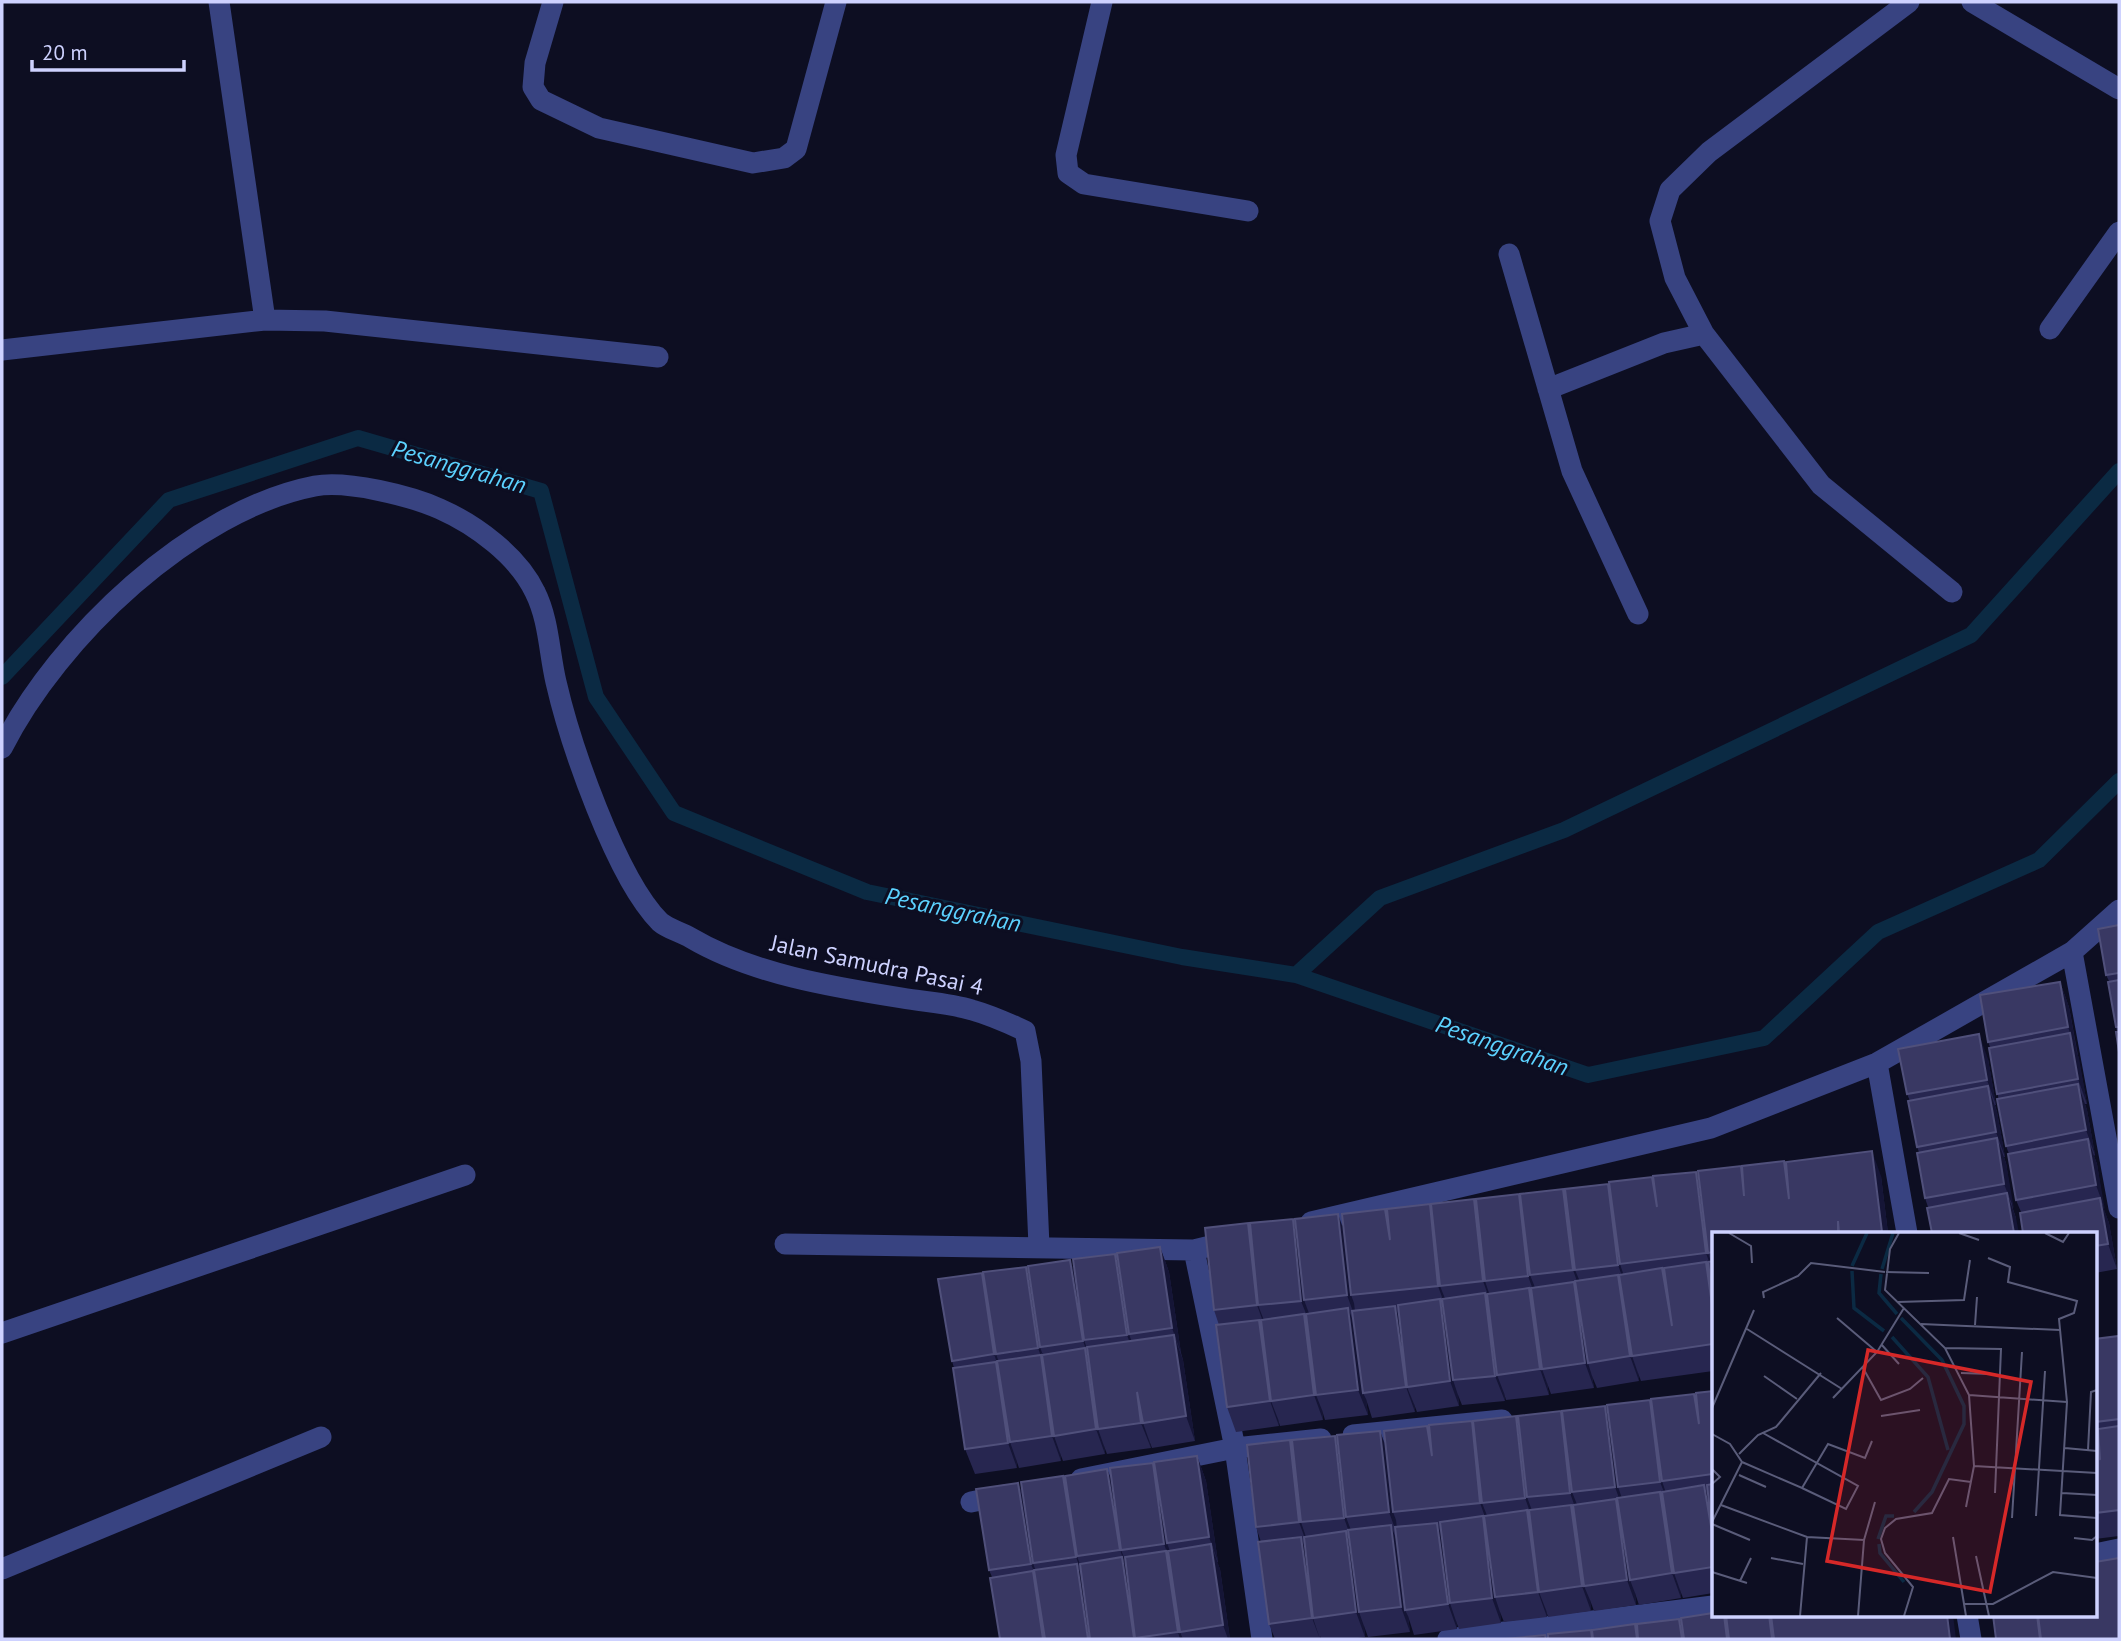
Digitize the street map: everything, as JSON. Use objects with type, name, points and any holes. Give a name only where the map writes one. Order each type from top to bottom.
[{"type":"street","points":[[219,2],[265,320]]},
{"type":"street","points":[[553,2],[535,63],[533,87],[541,100],[600,128],[753,163],[784,158],[796,149],[836,2]]},
{"type":"street","points":[[1102,2],[1066,155],[1069,173],[1084,184],[1248,211]]},
{"type":"street","points":[[1909,2],[1709,152],[1670,190],[1660,221],[1675,278],[1704,334],[1821,485],[1952,592]]},
{"type":"street","points":[[1972,2],[2119,89]]},
{"type":"street","points":[[2050,329],[2119,232]]},
{"type":"street","points":[[1509,254],[1572,471],[1638,614]]},
{"type":"street","points":[[2,350],[265,320],[350,323],[658,357]]},
{"type":"street","points":[[1548,389],[1664,343],[1704,334]]},
{"type":"street","name":"Jalan Samudra Pasai 4","points":[[2,748],[39,687],[69,648],[111,605],[182,546],[241,513],[268,500],[316,486],[346,485],[427,503],[452,514],[498,546],[535,590],[544,617],[556,685],[576,755],[610,837],[635,884],[662,924],[738,961],[827,986],[972,1009],[1025,1031],[1031,1061],[1039,1246]]},
{"type":"street","points":[[1289,1227],[1711,1128],[1877,1063],[2072,952],[2119,910]]},
{"type":"street","points":[[2072,952],[2119,1208]]},
{"type":"street","points":[[1877,1063],[1907,1232]]},
{"type":"street","points":[[2,1333],[465,1175]]},
{"type":"street","points":[[785,1244],[1194,1250],[1262,1234]]},
{"type":"street","points":[[1194,1250],[1235,1448],[1262,1639]]},
{"type":"street","points":[[1063,1483],[1235,1448],[1522,1418]]},
{"type":"street","points":[[2,1570],[320,1437]]},
{"type":"street","points":[[971,1502],[1024,1491]]},
{"type":"street","points":[[2096,1553],[2119,1549]]},
{"type":"street","points":[[1448,1639],[1712,1606]]},
{"type":"street","points":[[1967,1616],[1971,1639]]},
{"type":"building","points":[[2119,925],[2119,973],[2106,975],[2098,929]]},
{"type":"building","points":[[2119,980],[2119,1027],[2116,1027],[2108,982]]},
{"type":"building","points":[[2060,982],[2068,1027],[1988,1042],[1980,995]]},
{"type":"building","points":[[2070,1033],[2078,1079],[1997,1094],[1989,1048]]},
{"type":"building","points":[[1979,1034],[1987,1080],[1907,1094],[1898,1049]]},
{"type":"building","points":[[2078,1084],[2086,1130],[2006,1146],[1997,1099]]},
{"type":"building","points":[[1988,1086],[1996,1132],[1917,1147],[1908,1101]]},
{"type":"building","points":[[1997,1138],[2004,1184],[1925,1198],[1917,1153]]},
{"type":"building","points":[[2088,1139],[2096,1185],[2016,1200],[2008,1154]]},
{"type":"building","points":[[1872,1151],[1882,1232],[1839,1232],[1838,1221],[1838,1232],[1712,1232],[1712,1252],[1708,1253],[1698,1171],[1741,1166],[1744,1196],[1742,1166],[1784,1161],[1789,1199],[1786,1162]]},
{"type":"building","points":[[1696,1172],[1706,1253],[1620,1264],[1609,1182],[1652,1177],[1657,1207],[1653,1176]]},
{"type":"building","points":[[1608,1184],[1618,1265],[1575,1270],[1565,1189]]},
{"type":"building","points":[[1563,1189],[1573,1270],[1530,1275],[1520,1194]]},
{"type":"building","points":[[2007,1193],[2014,1232],[1932,1232],[1927,1208]]},
{"type":"building","points":[[1519,1194],[1528,1276],[1485,1281],[1476,1199]]},
{"type":"building","points":[[2100,1198],[2108,1244],[2096,1246],[2096,1232],[2023,1232],[2020,1213]]},
{"type":"building","points":[[1474,1199],[1483,1281],[1440,1286],[1431,1204]]},
{"type":"building","points":[[1430,1204],[1438,1286],[1351,1295],[1342,1214],[1385,1209],[1390,1240],[1387,1209]]},
{"type":"building","points":[[1338,1214],[1347,1295],[1304,1300],[1295,1219]]},
{"type":"building","points":[[1293,1219],[1301,1301],[1258,1305],[1250,1223]]},
{"type":"building","points":[[1248,1223],[1257,1305],[1214,1310],[1205,1228]]},
{"type":"building","points":[[1160,1247],[1172,1328],[1129,1334],[1117,1253]]},
{"type":"building","points":[[1115,1254],[1127,1335],[1084,1340],[1073,1259]]},
{"type":"building","points":[[1070,1260],[1083,1341],[1040,1347],[1028,1266]]},
{"type":"building","points":[[1712,1261],[1712,1292],[1708,1262]]},
{"type":"building","points":[[1706,1262],[1712,1305],[1712,1344],[1632,1356],[1619,1275],[1662,1268],[1672,1326],[1664,1268]]},
{"type":"building","points":[[1026,1267],[1038,1348],[996,1354],[983,1272]]},
{"type":"building","points":[[982,1273],[994,1354],[952,1361],[938,1279]]},
{"type":"building","points":[[1618,1275],[1630,1356],[1588,1363],[1575,1281]]},
{"type":"building","points":[[1574,1282],[1585,1363],[1542,1369],[1531,1288]]},
{"type":"building","points":[[1529,1288],[1540,1369],[1497,1375],[1487,1294]]},
{"type":"building","points":[[1485,1293],[1495,1376],[1453,1380],[1442,1299]]},
{"type":"building","points":[[1440,1299],[1450,1381],[1407,1387],[1398,1305]]},
{"type":"building","points":[[1395,1306],[1406,1387],[1363,1393],[1352,1311]]},
{"type":"building","points":[[1348,1308],[1358,1390],[1316,1395],[1306,1314]]},
{"type":"building","points":[[1304,1314],[1314,1395],[1271,1401],[1261,1320]]},
{"type":"building","points":[[1259,1320],[1270,1401],[1227,1407],[1216,1325]]},
{"type":"building","points":[[1174,1335],[1186,1416],[1143,1423],[1137,1392],[1141,1423],[1098,1429],[1087,1347]]},
{"type":"building","points":[[2119,1336],[2119,1419],[2096,1422],[2096,1339]]},
{"type":"building","points":[[1085,1348],[1096,1429],[1054,1436],[1042,1355]]},
{"type":"building","points":[[1041,1355],[1052,1436],[1010,1442],[997,1361]]},
{"type":"building","points":[[996,1362],[1008,1443],[965,1449],[953,1368]]},
{"type":"building","points":[[1712,1391],[1712,1474],[1662,1481],[1651,1399],[1694,1394],[1699,1424],[1696,1393]]},
{"type":"building","points":[[1650,1400],[1660,1482],[1618,1487],[1607,1405]]},
{"type":"building","points":[[1605,1406],[1615,1487],[1572,1492],[1562,1411]]},
{"type":"building","points":[[1561,1411],[1570,1493],[1527,1497],[1518,1416]]},
{"type":"building","points":[[1516,1416],[1525,1498],[1482,1503],[1473,1421]]},
{"type":"building","points":[[1472,1421],[1480,1503],[1393,1512],[1384,1431],[1427,1426],[1432,1456],[1429,1425]]},
{"type":"building","points":[[2119,1426],[2119,1510],[2096,1513],[2096,1430],[2100,1460],[2098,1429]]},
{"type":"building","points":[[1380,1431],[1389,1512],[1346,1517],[1337,1435]]},
{"type":"building","points":[[1335,1436],[1344,1518],[1301,1522],[1292,1440]]},
{"type":"building","points":[[1290,1440],[1299,1522],[1256,1527],[1247,1445]]},
{"type":"building","points":[[1197,1456],[1209,1537],[1167,1543],[1154,1462]]},
{"type":"building","points":[[1153,1463],[1164,1544],[1121,1550],[1110,1468]]},
{"type":"building","points":[[1107,1469],[1120,1550],[1077,1556],[1065,1476]]},
{"type":"building","points":[[1063,1476],[1076,1557],[1033,1563],[1021,1482]]},
{"type":"building","points":[[1018,1483],[1031,1564],[989,1570],[976,1489]]},
{"type":"building","points":[[1712,1484],[1712,1528],[1707,1485]]},
{"type":"building","points":[[1704,1485],[1712,1532],[1712,1567],[1674,1573],[1662,1492]]},
{"type":"building","points":[[1660,1492],[1672,1573],[1630,1580],[1617,1498]]},
{"type":"building","points":[[1616,1499],[1627,1580],[1584,1586],[1573,1505]]},
{"type":"building","points":[[1571,1505],[1582,1586],[1539,1592],[1529,1510]]},
{"type":"building","points":[[1527,1510],[1538,1592],[1495,1597],[1484,1516]]},
{"type":"building","points":[[1483,1516],[1492,1598],[1450,1603],[1440,1522]]},
{"type":"building","points":[[1437,1523],[1448,1604],[1405,1610],[1395,1527]]},
{"type":"building","points":[[1391,1525],[1401,1607],[1359,1612],[1348,1530]]},
{"type":"building","points":[[1346,1531],[1356,1612],[1313,1618],[1304,1537]]},
{"type":"building","points":[[1301,1537],[1312,1618],[1269,1624],[1258,1542]]},
{"type":"building","points":[[1211,1544],[1223,1625],[1180,1632],[1168,1551]]},
{"type":"building","points":[[1166,1551],[1178,1632],[1135,1638],[1125,1557]]},
{"type":"building","points":[[1122,1557],[1134,1638],[1090,1639],[1080,1564]]},
{"type":"building","points":[[2119,1558],[2119,1639],[2041,1639],[2038,1616],[2096,1616],[2096,1562]]},
{"type":"building","points":[[1077,1564],[1088,1639],[1045,1639],[1034,1570]]},
{"type":"building","points":[[1033,1571],[1043,1639],[1000,1639],[990,1578]]},
{"type":"building","points":[[1712,1613],[1712,1616],[1724,1616],[1727,1639],[1684,1639],[1681,1618]]},
{"type":"building","points":[[1726,1616],[1769,1616],[1772,1639],[1729,1639]]},
{"type":"building","points":[[1771,1616],[1947,1616],[1950,1639],[1774,1639]]},
{"type":"building","points":[[1993,1616],[2037,1616],[2040,1639],[1996,1639]]},
{"type":"building","points":[[1679,1619],[1682,1639],[1638,1639],[1637,1624]]},
{"type":"building","points":[[1635,1624],[1637,1639],[1593,1639],[1592,1630]]},
{"type":"building","points":[[1591,1630],[1592,1639],[1548,1639],[1548,1634]]},
{"type":"building","points":[[1545,1635],[1546,1639],[1505,1639]]},
{"type":"waterway","name":"Pesanggrahan","points":[[2,677],[169,500],[358,438],[541,491],[596,697],[674,813],[867,892],[1182,957],[1296,975],[1588,1075],[1764,1038],[1878,932],[2039,860],[2119,781]]},
{"type":"waterway","points":[[1296,975],[1380,898],[1564,830],[1971,635],[2119,471]]}]
